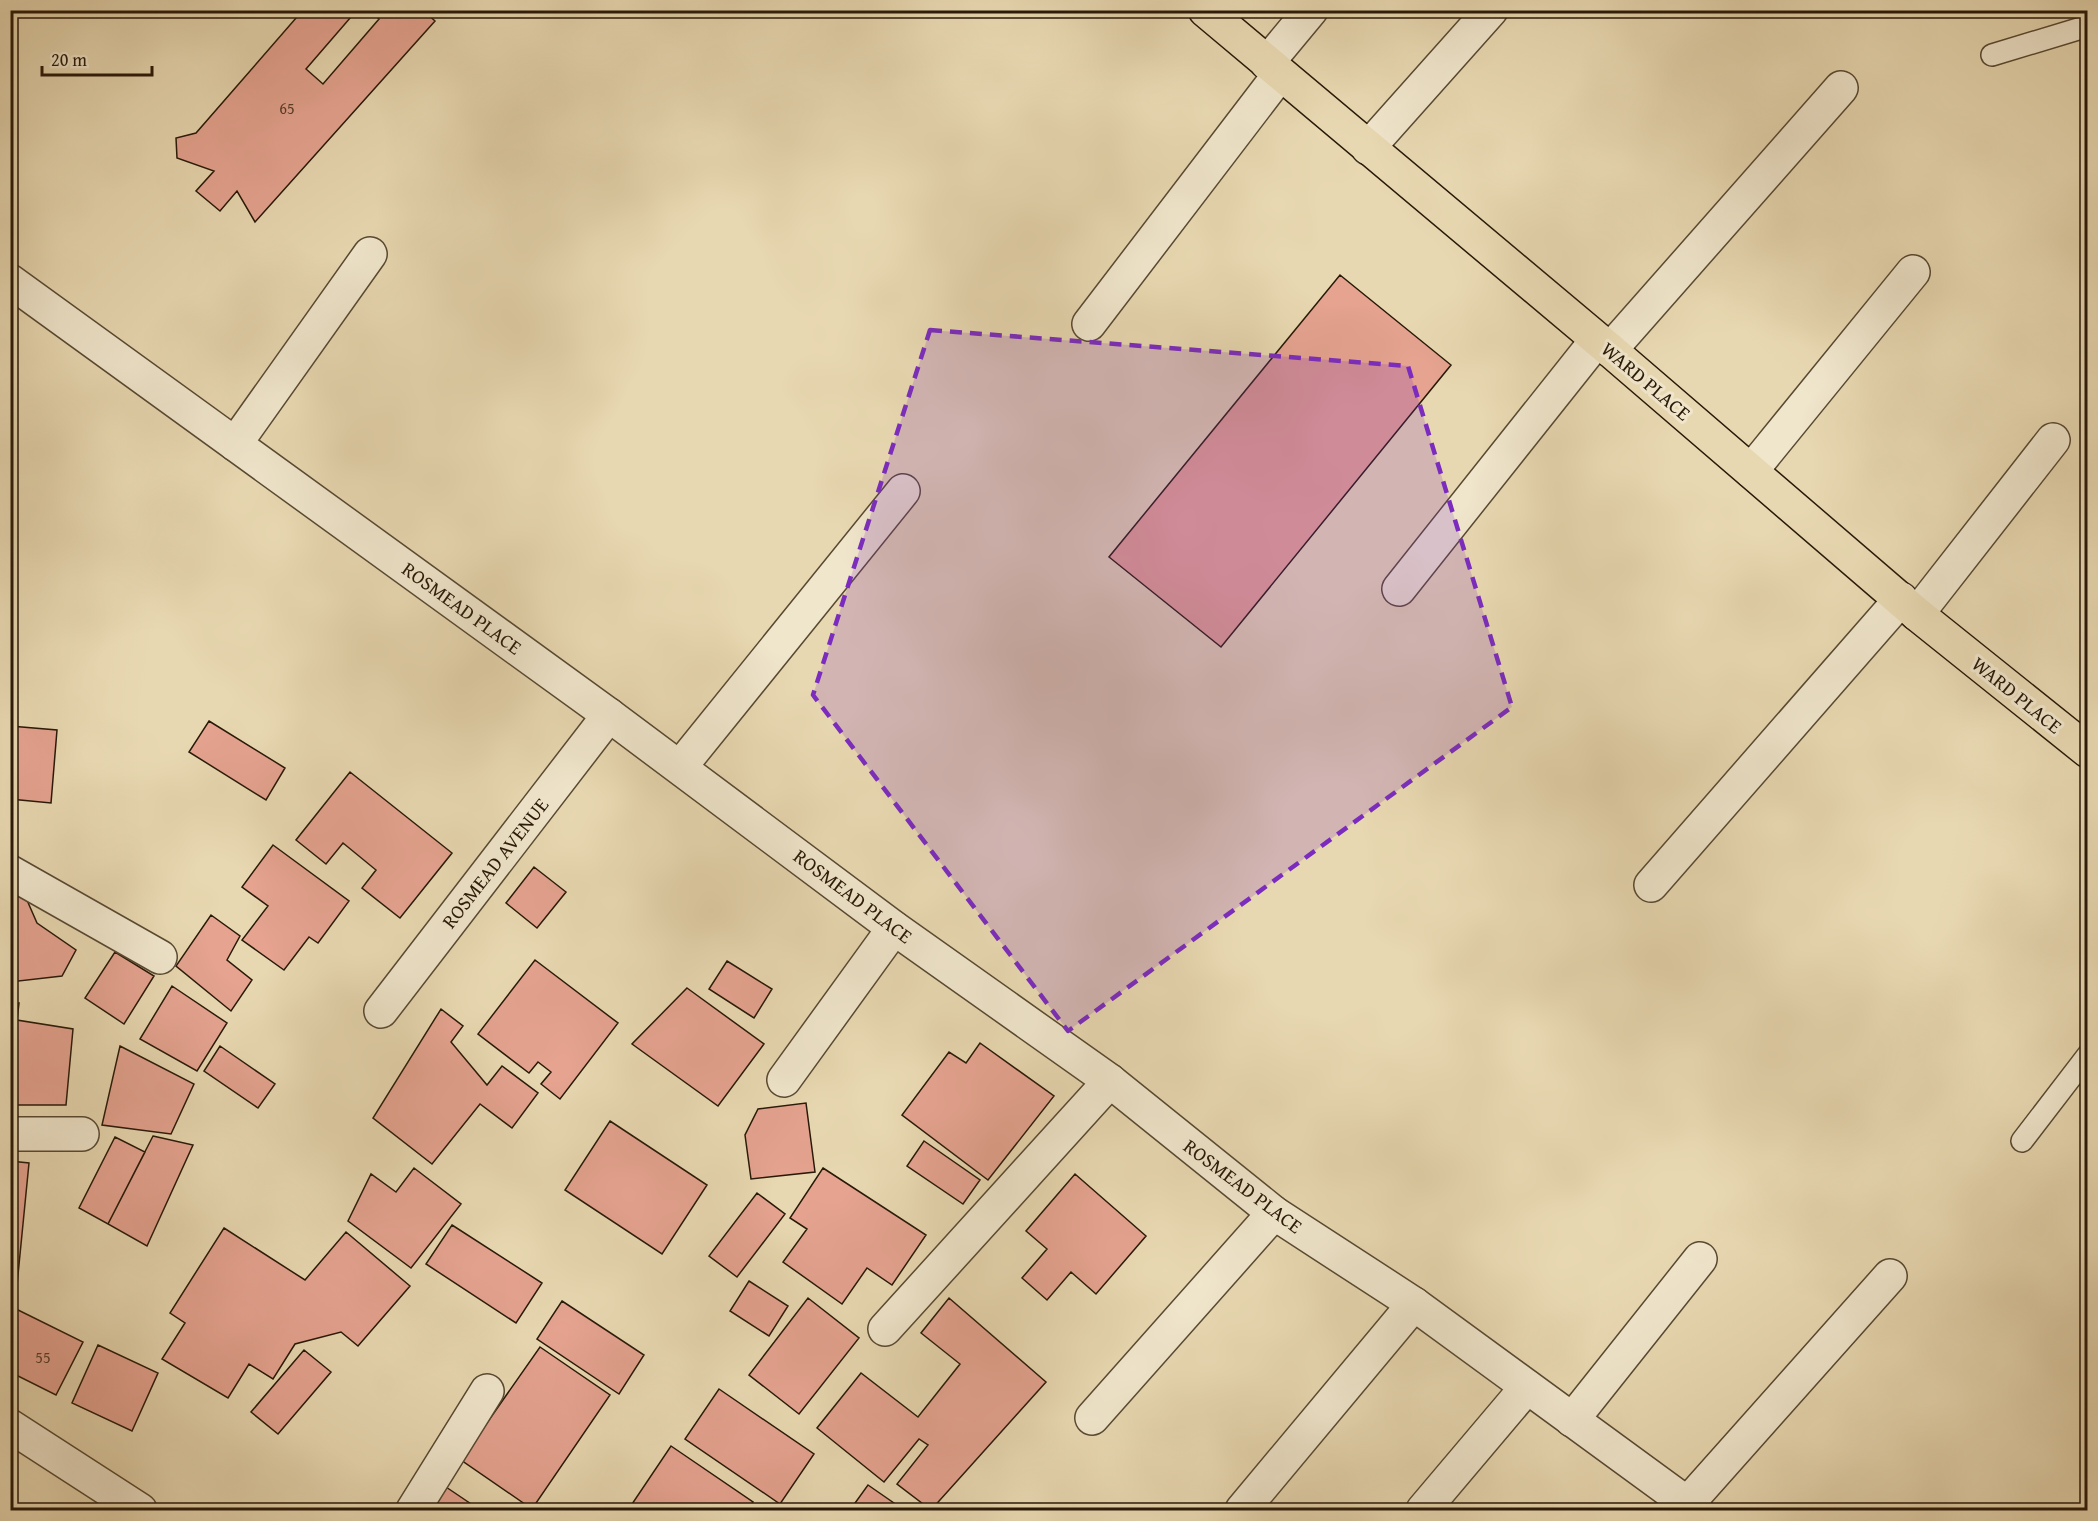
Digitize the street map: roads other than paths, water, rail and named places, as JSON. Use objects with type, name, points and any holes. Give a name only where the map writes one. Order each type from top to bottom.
[{"type":"main road","name":"WARD PLACE","points":[[1205,10],[1909,606],[2088,751]]},
{"type":"street","points":[[1089,324],[1274,68],[1311,10]]},
{"type":"street","points":[[1368,148],[1491,10]]},
{"type":"street","points":[[1399,589],[1603,345],[1841,88]]},
{"type":"street","points":[[235,444],[370,254]]},
{"type":"street","points":[[1750,471],[1913,272]]},
{"type":"street","name":"ROSMEAD PLACE","points":[[10,281],[609,715],[894,928],[1110,1081],[1274,1213],[1414,1305],[1691,1507]]},
{"type":"street","points":[[1651,885],[1909,606],[2053,440]]},
{"type":"street","points":[[680,767],[903,491]]},
{"type":"street","name":"ROSMEAD AVENUE","points":[[381,1011],[609,715]]},
{"type":"street","points":[[10,872],[160,957]]},
{"type":"street","points":[[784,1080],[894,928]]},
{"type":"street","points":[[885,1329],[1110,1081]]},
{"type":"street","points":[[10,1134],[82,1134]]},
{"type":"street","points":[[1092,1418],[1274,1213]]},
{"type":"street","points":[[1572,1420],[1700,1259]]},
{"type":"street","points":[[1691,1507],[1890,1276]]},
{"type":"street","points":[[1242,1510],[1414,1305]]},
{"type":"street","points":[[1423,1510],[1527,1387]]},
{"type":"street","points":[[413,1510],[487,1391]]},
{"type":"street","points":[[10,1426],[140,1510]]},
{"type":"lane","points":[[1992,55],[2088,26]]},
{"type":"lane","points":[[2022,1141],[2088,1055]]}]
